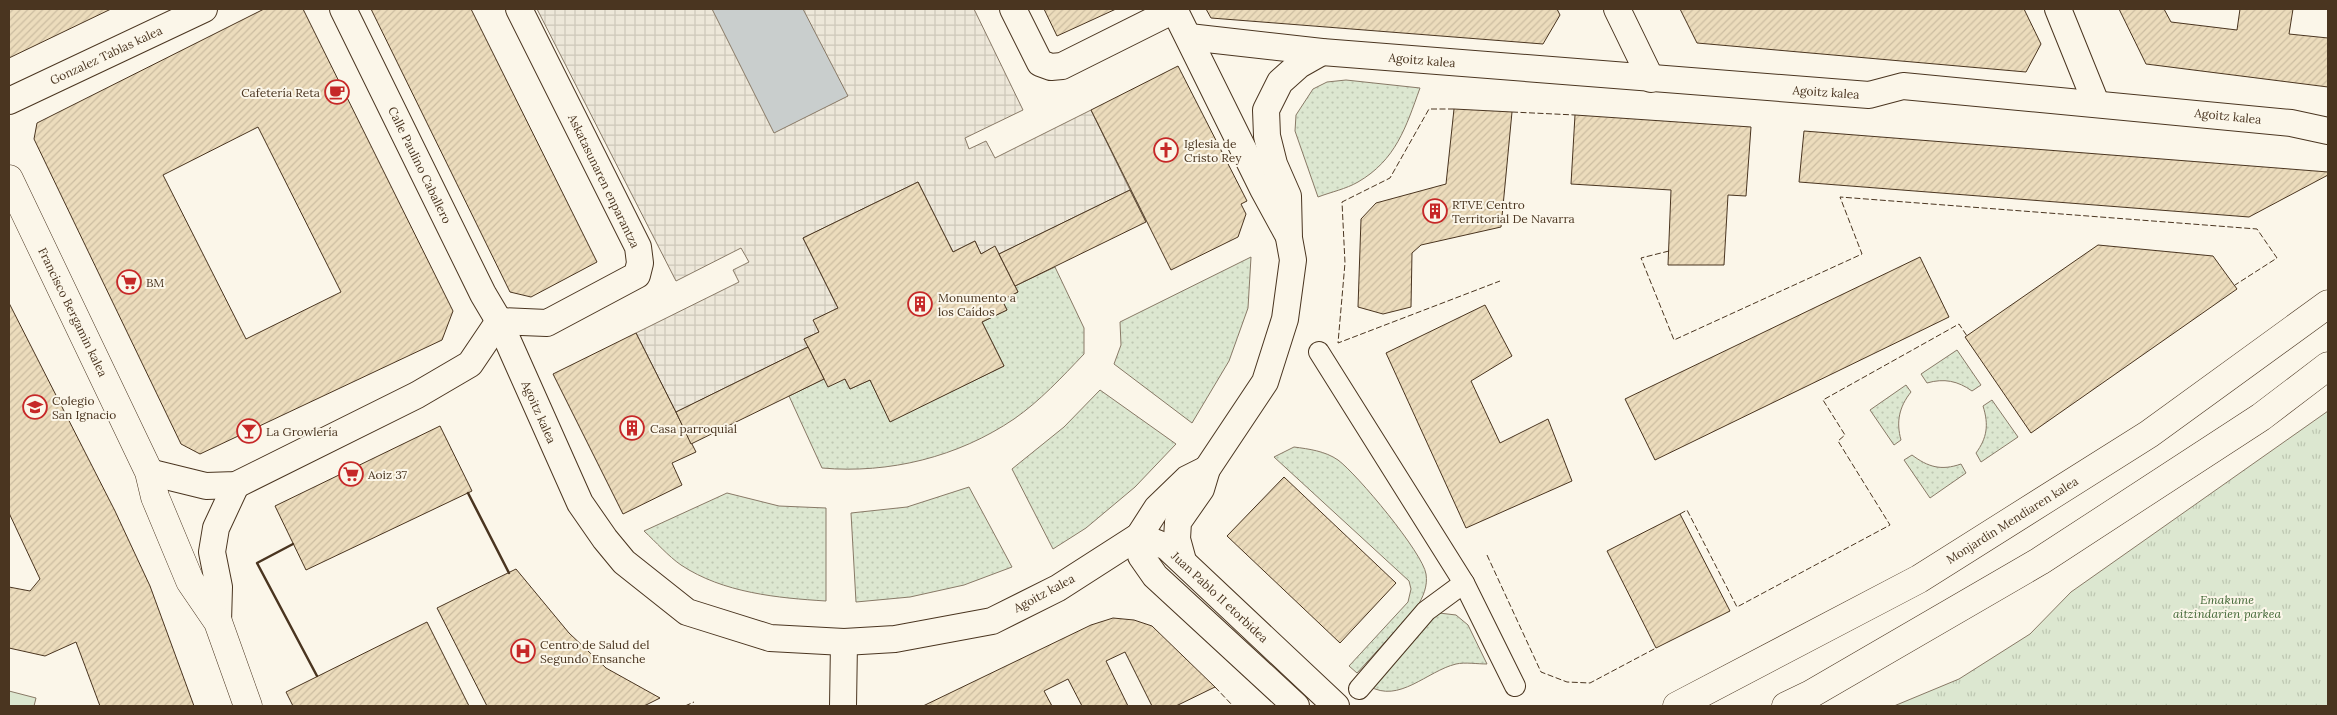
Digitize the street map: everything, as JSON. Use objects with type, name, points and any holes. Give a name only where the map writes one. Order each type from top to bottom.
[{"type":"main road","name":"Francisco Bergamin kalea","points":[[9,180],[149,472],[155,497],[190,581],[218,622],[248,706]]},
{"type":"main road","name":"Monjardin Mendiaren kalea","points":[[1677,706],[1919,579],[2149,434],[2328,304]]},
{"type":"main road","points":[[1786,706],[1837,679],[2040,560],[2261,417],[2328,366]]},
{"type":"street","name":"Gonzalez Tablas kalea","points":[[9,101],[204,9]]},
{"type":"street","name":"Calle Paulino Caballero","points":[[343,9],[483,294],[499,321]]},
{"type":"street","name":"Askatasunaren enparantza","points":[[499,321],[547,323],[637,275],[640,263],[638,247],[519,9]]},
{"type":"street","points":[[1013,9],[1040,63],[1050,67],[1062,66],[1174,10],[1189,36]]},
{"type":"street","points":[[1617,9],[1651,79]]},
{"type":"street","points":[[2058,9],[2096,103]]},
{"type":"street","name":"Agoitz kalea","points":[[1189,36],[1322,52],[1868,95],[1903,86],[2291,123],[2328,131]]},
{"type":"street","name":"Agoitz kalea","points":[[1189,36],[1263,189],[1289,238]]},
{"type":"street","name":"Agoitz kalea","points":[[1183,561],[1177,539],[1178,522],[1201,490],[1207,469],[1265,382],[1286,319],[1293,260],[1289,238],[1288,196],[1274,164],[1267,136],[1266,110],[1280,82],[1299,65],[1322,52]]},
{"type":"street","points":[[149,472],[206,486],[236,485],[417,395],[470,364],[499,321]]},
{"type":"street","name":"Agoitz kalea","points":[[499,321],[580,503],[624,562],[687,612],[770,638],[844,642],[895,639],[992,620],[1058,588],[1139,536],[1157,508],[1188,478],[1207,469]]},
{"type":"street","points":[[1319,352],[1464,583],[1515,686]]},
{"type":"street","name":"Francisco Bergamin kalea","points":[[218,622],[219,587],[212,552],[216,528],[236,485]]},
{"type":"street","points":[[1139,536],[1141,556],[1155,576],[1296,706]]},
{"type":"street","name":"Juan Pablo II etorbidea","points":[[1139,536],[1167,547],[1336,706]]},
{"type":"street","points":[[1359,688],[1426,611],[1464,583]]},
{"type":"street","points":[[843,706],[844,642]]},
{"type":"green space","points":[[1346,80],[1420,88],[1398,141],[1382,164],[1358,182],[1318,197],[1295,131],[1296,115],[1313,89],[1327,82]]},
{"type":"green space","points":[[1251,257],[1248,308],[1229,361],[1192,423],[1114,364],[1121,345],[1120,322]]},
{"type":"green space","points":[[1055,267],[1084,328],[1084,354],[1033,404],[1014,419],[992,432],[970,444],[946,453],[897,465],[847,469],[822,468],[789,396],[824,379],[845,379],[850,389],[870,380],[890,421],[1004,366],[982,322],[1007,310],[1002,300],[1018,292],[1015,286]]},
{"type":"green space","points":[[1957,350],[1981,385],[1972,391],[1951,381],[1927,383],[1921,374]]},
{"type":"green space","points":[[1906,385],[1911,392],[1901,409],[1899,427],[1901,440],[1894,445],[1870,410]]},
{"type":"green space","points":[[1100,390],[1176,444],[1135,487],[1086,528],[1053,549],[1012,469],[1064,427]]},
{"type":"green space","points":[[1992,400],[2018,437],[1981,462],[1976,453],[1983,442],[1986,431],[1983,406]]},
{"type":"green space","name":"Emakume aitzindarien parkea","points":[[2328,411],[2328,706],[1894,706],[1959,679],[2030,634],[2071,592]]},
{"type":"green space","points":[[1294,447],[1328,454],[1347,468],[1402,532],[1414,549],[1426,574],[1425,591],[1417,607],[1357,673],[1349,666],[1408,602],[1411,589],[1409,581],[1274,457]]},
{"type":"green space","points":[[1912,455],[1935,467],[1961,464],[1966,473],[1930,498],[1904,460]]},
{"type":"green space","points":[[969,487],[1012,567],[964,585],[910,597],[856,602],[851,513],[907,507]]},
{"type":"green space","points":[[727,493],[779,506],[826,508],[826,601],[770,596],[715,582],[681,565],[644,531]]},
{"type":"green space","points":[[1439,613],[1456,615],[1468,625],[1487,664],[1456,664],[1402,689],[1380,691],[1369,686],[1427,621]]},
{"type":"green space","points":[[9,691],[36,698],[34,706],[9,706]]},
{"type":"shaded area","points":[[537,9],[974,9],[1023,110],[965,138],[969,149],[986,141],[995,158],[1091,110],[1130,190],[999,254],[995,247],[981,254],[975,241],[953,252],[918,182],[803,238],[838,308],[814,320],[819,332],[804,339],[808,347],[676,412],[636,333],[739,282],[733,270],[749,262],[741,248],[676,281]]},
{"type":"shaded area","points":[[712,9],[803,9],[848,96],[774,133]]},
{"type":"building","points":[[9,9],[111,9],[9,58]]},
{"type":"building","points":[[264,9],[303,9],[453,311],[442,340],[200,454],[181,444],[34,139],[37,123]],"holes":[[[258,127],[341,292],[246,339],[163,175]]]},
{"type":"building","points":[[371,9],[471,9],[597,262],[531,297],[510,292]]},
{"type":"building","points":[[1044,9],[1116,9],[1057,36]]},
{"type":"building","points":[[1206,9],[1557,9],[1560,15],[1543,44],[1211,18]]},
{"type":"building","points":[[1680,9],[2024,9],[2041,44],[2026,72],[1697,43]]},
{"type":"building","points":[[2119,9],[2164,9],[2171,22],[2237,30],[2240,9],[2293,9],[2289,34],[2328,38],[2328,87],[2146,64]]},
{"type":"building","name":"Iglesia de Cristo Rey","points":[[1178,66],[1247,201],[1241,204],[1246,214],[1238,237],[1171,270],[1091,110]]},
{"type":"building","name":"RTVE Centro Territorial De Navarra","points":[[1454,109],[1512,112],[1501,227],[1421,245],[1412,253],[1411,307],[1383,314],[1358,307],[1361,219],[1376,203],[1446,184]]},
{"type":"building","points":[[1575,115],[1751,127],[1746,196],[1728,195],[1724,265],[1668,265],[1671,190],[1571,184]]},
{"type":"building","points":[[1804,131],[2328,172],[2328,175],[2249,217],[1799,182]]},
{"type":"building","name":"Monumento a los Caídos","points":[[918,182],[953,252],[975,241],[981,254],[995,246],[1018,292],[1002,300],[1007,310],[982,322],[1004,366],[890,422],[870,380],[850,389],[845,379],[828,387],[804,339],[819,332],[813,320],[838,308],[803,238]]},
{"type":"building","points":[[1130,190],[1146,222],[1015,286],[999,254]]},
{"type":"building","points":[[2098,245],[2213,256],[2237,289],[2031,433],[1965,337]]},
{"type":"building","points":[[1920,257],[1949,317],[1655,460],[1625,399]]},
{"type":"building","name":"Colegio San Ignacio","points":[[9,303],[115,511],[150,586],[194,706],[100,706],[76,642],[45,656],[9,648],[9,587],[30,591],[40,579],[9,513]]},
{"type":"building","points":[[1485,305],[1512,356],[1471,381],[1500,443],[1548,419],[1572,481],[1466,528],[1386,353]]},
{"type":"building","name":"Casa parroquial","points":[[636,333],[696,452],[672,463],[682,485],[623,514],[553,374]]},
{"type":"building","points":[[808,347],[824,379],[691,444],[676,412]]},
{"type":"building","points":[[440,426],[472,491],[306,570],[275,506]]},
{"type":"building","points":[[1284,477],[1396,583],[1340,643],[1227,536]]},
{"type":"building","points":[[1680,514],[1730,611],[1656,648],[1607,551]]},
{"type":"building","name":"Centro de Salud del Segundo Ensanche","points":[[516,569],[569,633],[606,668],[660,698],[644,706],[487,706],[437,608]]},
{"type":"building","points":[[1113,618],[1134,620],[1152,626],[1215,687],[1176,706],[1152,706],[1125,652],[1106,661],[1128,706],[1082,706],[1068,679],[1044,691],[1052,706],[923,706],[1091,625]]},
{"type":"building","points":[[427,622],[469,706],[293,706],[286,692]]},
{"type":"fence","points":[[1454,109],[1429,109],[1390,178],[1342,202],[1345,263],[1338,343],[1500,281]]},
{"type":"fence","points":[[1512,112],[1575,115]]},
{"type":"fence","points":[[1669,251],[1641,258],[1674,340],[1862,254],[1840,197],[2257,229],[2277,258],[2235,285]]},
{"type":"fence","points":[[1680,514],[1687,510],[1737,607],[1890,525],[1838,441],[1845,435],[1823,400],[1959,324],[1967,336]]},
{"type":"fence","points":[[1487,555],[1541,672],[1567,682],[1590,683],[1656,648]]},
{"type":"fence","points":[[1215,687],[1233,706]]},
{"type":"fence","points":[[685,706],[694,702]]},
{"type":"wall","points":[[468,493],[509,573]]},
{"type":"wall","points":[[293,544],[257,563],[317,676]]},
{"type":"place","name":"Cafetería Reta","points":[[337,92]]},
{"type":"place","name":"Iglesia de Cristo Rey","points":[[1166,150]]},
{"type":"place","name":"RTVE Centro Territorial De Navarra","points":[[1435,211]]},
{"type":"place","name":"BM","points":[[129,282]]},
{"type":"place","name":"Monumento a los Caídos","points":[[920,304]]},
{"type":"place","name":"Colegio San Ignacio","points":[[35,407]]},
{"type":"place","name":"Casa parroquial","points":[[632,428]]},
{"type":"place","name":"La Growlería","points":[[249,431]]},
{"type":"place","name":"Aoiz 37","points":[[351,474]]},
{"type":"place","name":"Centro de Salud del Segundo Ensanche","points":[[523,651]]}]
